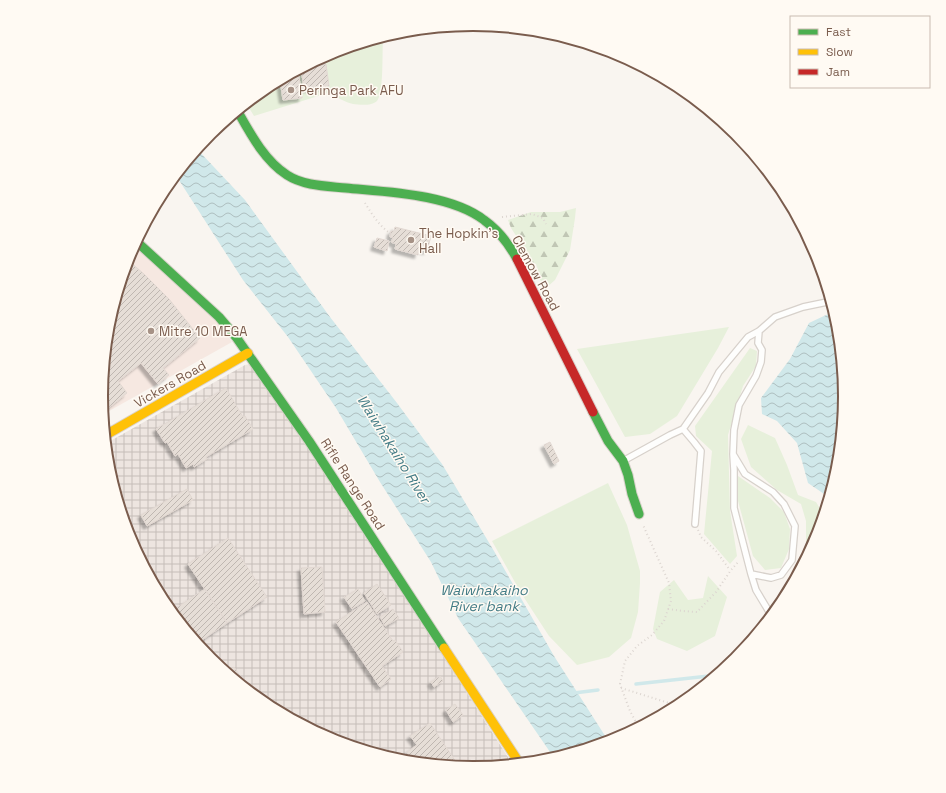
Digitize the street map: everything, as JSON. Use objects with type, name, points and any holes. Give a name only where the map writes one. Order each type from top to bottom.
[{"type":"street","name":"Clemow Road","points":[[240,115],[254,140],[264,153],[275,166],[289,176],[320,186],[420,196],[439,200],[472,212],[495,228],[516,257],[608,441],[623,462],[639,514]]},
{"type":"street","name":"Rifle Range Road","points":[[140,245],[218,317],[248,353],[309,441],[517,759]]},
{"type":"street","name":"Vickers Road","points":[[110,433],[248,353]]},
{"type":"lane","points":[[623,462],[683,429],[708,393],[719,372],[748,337],[759,331],[775,317],[803,307],[826,302]]},
{"type":"lane","points":[[759,331],[758,343],[762,350],[761,362],[756,376],[739,405],[734,430],[734,508],[756,590],[769,611]]},
{"type":"lane","points":[[683,429],[701,452],[695,524]]},
{"type":"lane","points":[[733,454],[745,474],[773,492],[784,504],[795,526],[792,560],[781,575],[771,578],[751,574]]},
{"type":"path","points":[[363,200],[386,231],[391,234]]},
{"type":"path","points":[[507,217],[532,214],[543,218],[546,224]]},
{"type":"path","points":[[637,723],[620,684],[625,661],[637,646],[652,635],[664,621],[671,601],[669,583],[639,514]]},
{"type":"path","points":[[695,524],[701,538],[716,551],[731,570]]},
{"type":"path","points":[[668,609],[697,612],[716,592],[746,552]]},
{"type":"path","points":[[621,688],[670,704]]},
{"type":"shaded area","name":"Mitre 10 MEGA","points":[[140,247],[196,295],[232,342],[108,412],[108,373],[115,325],[127,279]]},
{"type":"shaded area","points":[[256,364],[510,760],[473,762],[449,761],[402,755],[378,750],[356,743],[311,724],[270,700],[232,671],[198,637],[169,600],[156,579],[135,536],[120,491],[111,441],[245,365]]},
{"type":"green space","points":[[383,42],[381,90],[375,103],[362,105],[350,103],[328,93],[254,116],[249,108],[290,80],[333,59]]},
{"type":"green space","points":[[576,208],[570,250],[555,280],[545,289],[536,272],[538,270],[536,264],[532,262],[511,228],[508,220],[531,212],[560,212]]},
{"type":"green space","points":[[729,327],[677,416],[650,434],[625,437],[577,349]]},
{"type":"green space","points":[[750,348],[757,351],[756,366],[743,386],[728,435],[730,511],[737,556],[730,564],[704,534],[712,451],[696,436],[695,426]]},
{"type":"green space","points":[[748,425],[775,438],[798,495],[816,502],[820,509],[806,547],[806,521],[801,504],[777,490],[751,467],[741,439]]},
{"type":"green space","points":[[738,476],[770,498],[784,512],[790,529],[789,549],[781,568],[765,570],[753,556],[738,501]]},
{"type":"green space","points":[[608,483],[627,525],[640,571],[638,612],[631,638],[609,657],[577,665],[549,636],[521,593],[492,541]]},
{"type":"green space","points":[[708,576],[727,597],[715,636],[687,651],[657,639],[653,629],[660,592],[674,580],[688,600],[703,598]]},
{"type":"water","name":"Waiwhakaiho River bank","points":[[201,153],[245,200],[330,317],[442,464],[554,656],[606,737],[568,750],[551,754],[458,618],[431,562],[380,482],[336,408],[288,337],[243,280],[179,180]]},
{"type":"water","points":[[829,314],[831,325],[838,373],[838,420],[831,468],[825,495],[808,483],[797,443],[777,421],[762,414],[761,398],[790,359],[809,323]]},
{"type":"building","points":[[326,64],[329,86],[304,89],[302,74],[320,65]]},
{"type":"building","name":"Peringa Park AFU","points":[[299,75],[302,98],[283,100],[281,86]]},
{"type":"building","name":"The Hopkin's Hall","points":[[395,227],[431,236],[427,251],[419,249],[418,255],[395,249],[396,244],[391,242],[393,238],[390,237],[391,231],[394,231]]},
{"type":"building","points":[[377,238],[389,241],[387,251],[374,247]]},
{"type":"building","name":"Mitre 10 MEGA","points":[[132,264],[169,299],[200,338],[163,368],[169,375],[158,384],[141,363],[118,381],[127,393],[108,408],[108,373],[115,325],[120,302]]},
{"type":"building","points":[[226,388],[243,417],[245,416],[253,429],[206,457],[207,459],[194,467],[193,464],[186,468],[178,454],[175,456],[167,442],[165,443],[156,429]]},
{"type":"building","points":[[550,442],[559,461],[554,464],[544,445]]},
{"type":"building","points":[[187,489],[193,500],[147,526],[141,515]]},
{"type":"building","points":[[228,538],[267,597],[227,623],[188,564]]},
{"type":"building","points":[[322,567],[325,612],[304,614],[301,568]]},
{"type":"building","points":[[377,584],[391,605],[377,614],[364,593]]},
{"type":"building","points":[[205,589],[227,623],[202,640],[204,644],[175,609]]},
{"type":"building","points":[[358,589],[365,601],[352,609],[344,597]]},
{"type":"building","points":[[367,602],[393,641],[395,640],[403,652],[382,666],[391,679],[380,687],[336,622]]},
{"type":"building","points":[[393,609],[399,618],[385,626],[380,617]]},
{"type":"building","points":[[234,667],[243,680],[232,671],[230,669]]},
{"type":"building","points":[[440,676],[443,681],[434,687],[431,682]]},
{"type":"building","points":[[455,704],[463,715],[453,722],[446,710]]},
{"type":"building","points":[[430,723],[456,761],[410,756],[407,752],[417,745],[410,736]]},
{"type":"waterway","points":[[636,684],[708,676]]},
{"type":"waterway","points":[[574,693],[598,690]]},
{"type":"traffic: fast","points":[[240,115],[252,137],[264,154],[279,169],[294,179],[315,185],[418,196],[454,205],[470,211],[494,228],[503,238],[517,259]]},
{"type":"traffic: fast","points":[[140,245],[219,317],[236,337],[309,441],[444,648]]},
{"type":"traffic: fast","points":[[593,412],[608,441],[623,461],[639,514]]},
{"type":"traffic: slow","points":[[110,433],[248,353]]},
{"type":"traffic: slow","points":[[444,648],[517,759]]},
{"type":"traffic: jam","points":[[517,259],[593,412]]},
{"type":"place","name":"Peringa Park AFU","points":[[291,90]]},
{"type":"place","name":"The Hopkin's Hall","points":[[411,240]]},
{"type":"place","name":"Mitre 10 MEGA","points":[[151,331]]},
{"type":"water label","name":"Waiwhakaiho River","points":[[394,449]]}]
